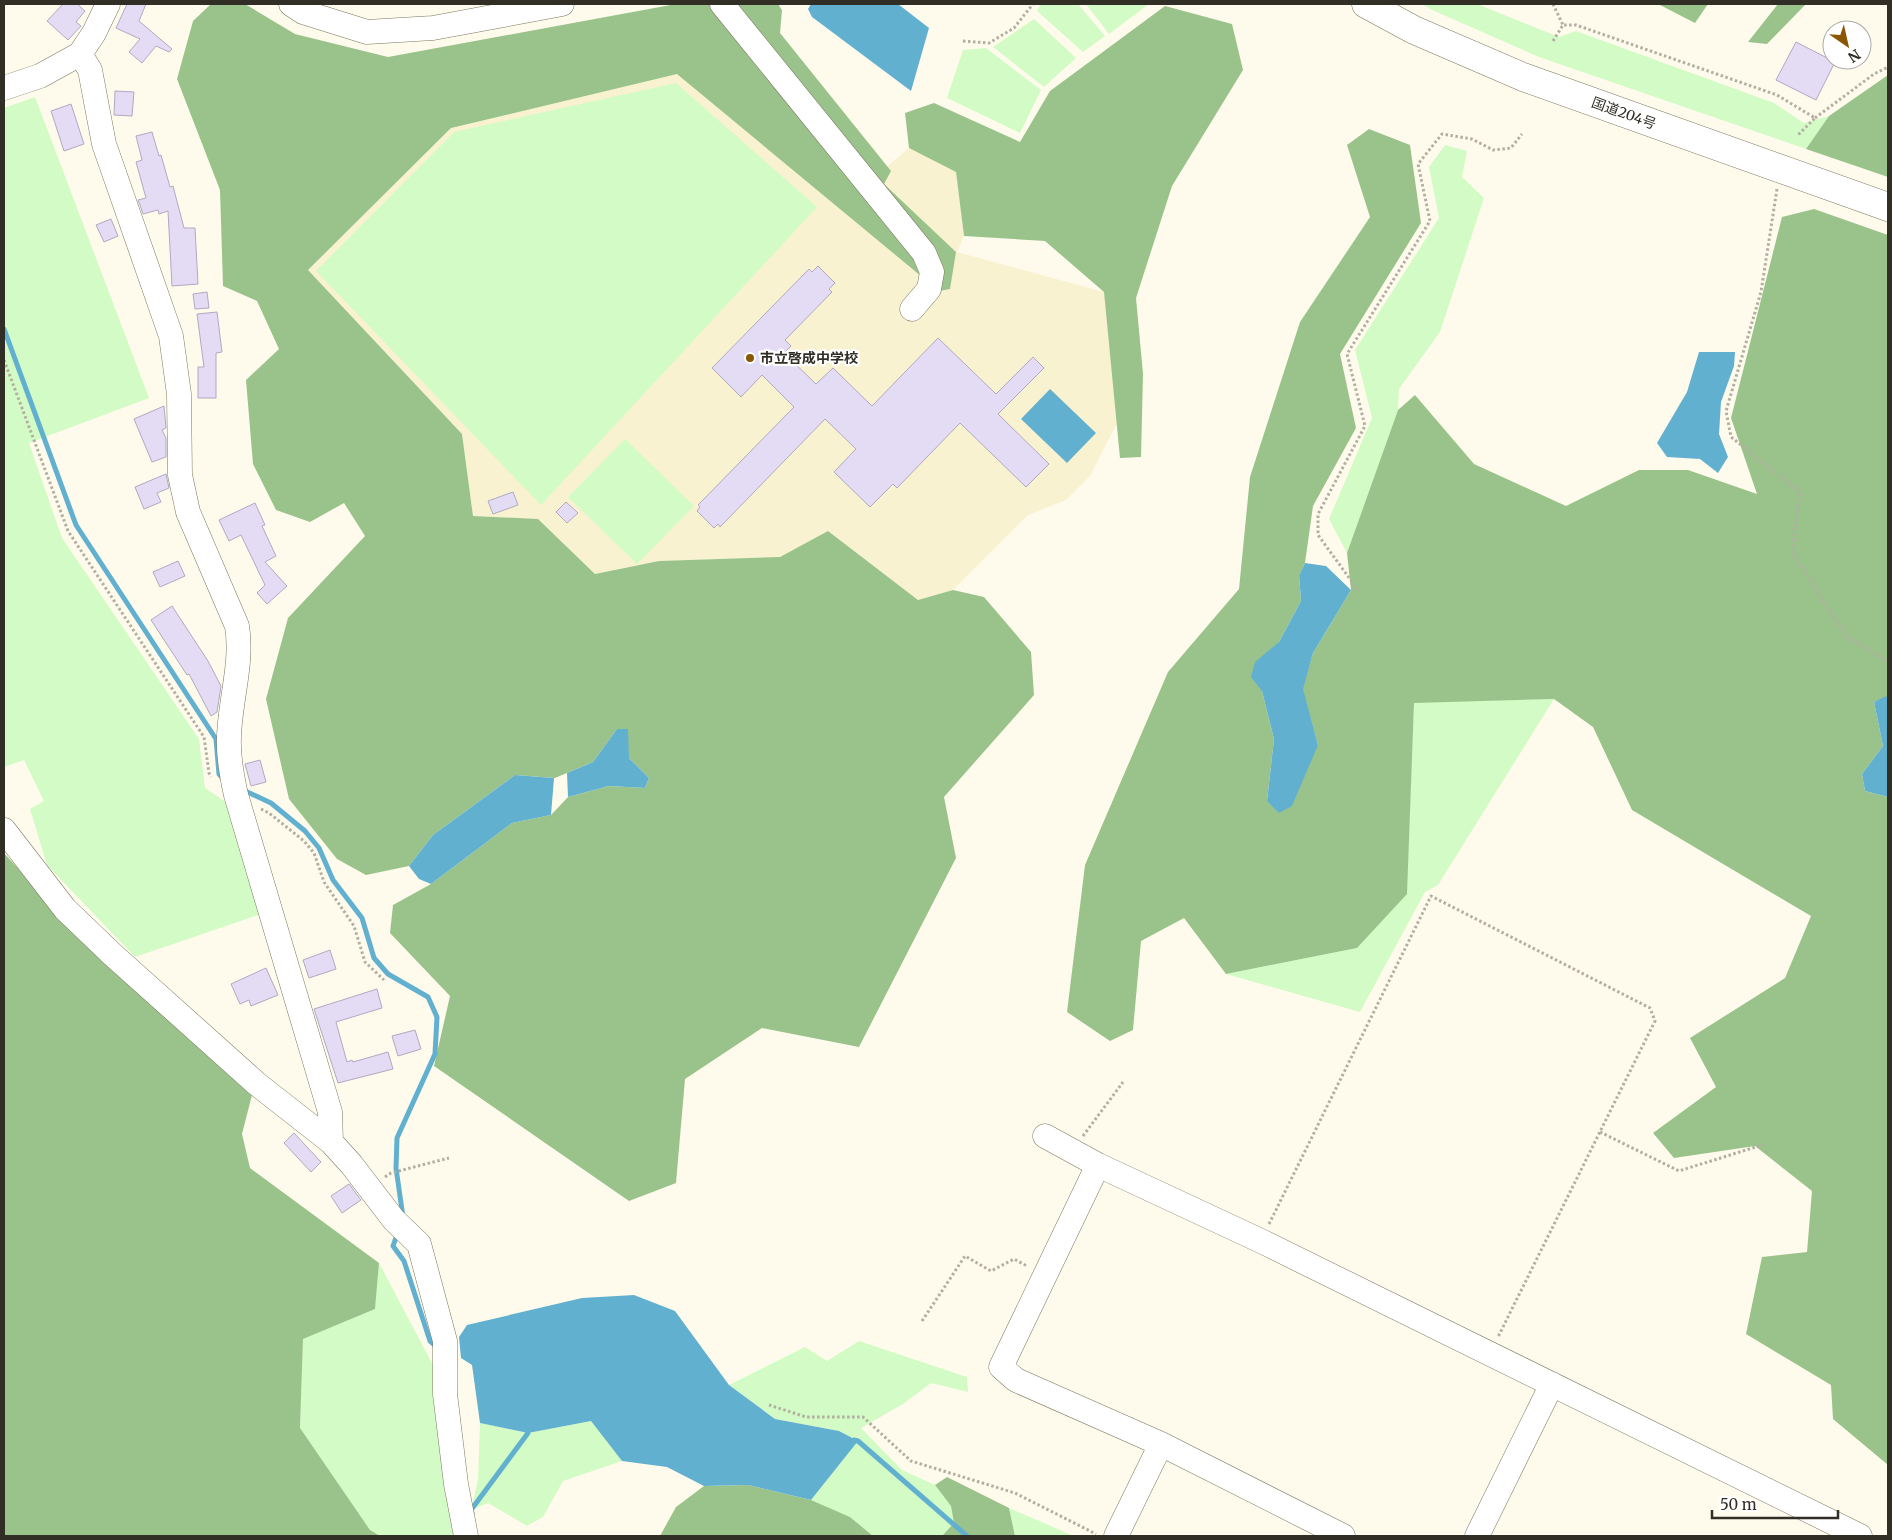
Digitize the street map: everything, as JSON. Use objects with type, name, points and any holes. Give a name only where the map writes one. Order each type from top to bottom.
[{"type":"highway","name":"国道204号","points":[[1366,4],[1414,30],[1523,77],[1888,207]]},
{"type":"street","points":[[4,88],[40,76],[80,54],[94,33],[108,4]]},
{"type":"street","points":[[291,4],[303,12],[367,32],[433,28],[562,4]]},
{"type":"street","points":[[722,4],[924,253],[932,272],[929,289],[912,309]]},
{"type":"street","points":[[80,54],[90,70],[104,144],[171,336],[179,394],[180,475],[188,512],[237,626],[240,643],[229,738],[234,786],[330,1112],[331,1142]]},
{"type":"street","points":[[4,830],[66,909],[113,955],[257,1084],[331,1142],[351,1164],[399,1225],[419,1244],[445,1347],[445,1394],[456,1484],[466,1536]]},
{"type":"street","points":[[1045,1136],[1098,1165],[1261,1240],[1860,1536]]},
{"type":"street","points":[[1098,1165],[1002,1367],[1016,1380],[1161,1444],[1343,1536]]},
{"type":"street","points":[[1477,1536],[1552,1384]]},
{"type":"street","points":[[1116,1536],[1161,1444]]},
{"type":"path","points":[[963,41],[989,43],[1014,28],[1033,4]]},
{"type":"path","points":[[1553,4],[1563,25]]},
{"type":"path","points":[[1553,41],[1563,25]]},
{"type":"path","points":[[1563,25],[1576,25],[1777,95],[1815,118]]},
{"type":"path","points":[[1797,136],[1815,118],[1874,74],[1888,67]]},
{"type":"path","points":[[1358,590],[1318,535],[1318,514],[1365,426],[1347,354],[1430,221],[1418,164],[1424,156],[1442,134],[1472,139],[1492,150],[1510,148],[1522,134]]},
{"type":"path","points":[[1777,188],[1761,292],[1726,411],[1731,436],[1800,492],[1792,552],[1847,637],[1888,661]]},
{"type":"path","points":[[4,360],[68,531],[204,737],[209,774],[216,786],[234,786],[304,841],[314,854],[324,882],[354,926],[365,962],[384,980]]},
{"type":"path","points":[[1261,1240],[1431,896],[1650,1008],[1655,1021],[1490,1354]]},
{"type":"path","points":[[1077,1153],[1083,1135],[1123,1082]]},
{"type":"path","points":[[1600,1132],[1679,1171],[1765,1144]]},
{"type":"path","points":[[391,1173],[449,1158]]},
{"type":"path","points":[[922,1321],[965,1256],[991,1270],[1014,1259],[1045,1276]]},
{"type":"path","points":[[769,1405],[806,1418],[863,1417],[911,1461],[1015,1493],[1101,1536]]},
{"type":"shaded area","name":"市立啓成中学校","points":[[704,20],[883,170],[909,148],[956,172],[964,236],[957,252],[1104,292],[1117,423],[1090,476],[1066,500],[1028,515],[953,590],[918,600],[828,531],[780,557],[659,561],[595,574],[538,519],[473,516],[462,434],[308,270],[451,128]]},
{"type":"green space","points":[[211,4],[245,4],[295,34],[388,57],[676,4],[778,4],[782,10],[780,33],[891,171],[884,184],[956,252],[950,289],[939,291],[677,74],[451,128],[308,270],[462,434],[473,516],[538,519],[595,574],[659,561],[780,557],[828,531],[918,600],[953,590],[984,597],[1031,652],[1034,695],[944,797],[956,858],[859,1047],[762,1028],[685,1079],[676,1183],[629,1201],[434,1066],[450,996],[390,933],[393,905],[431,884],[512,823],[551,815],[568,797],[609,786],[645,788],[649,778],[629,758],[617,729],[593,762],[555,778],[515,775],[433,835],[409,866],[366,875],[337,859],[289,799],[266,699],[288,618],[365,536],[344,503],[310,522],[276,510],[253,464],[246,380],[279,349],[257,301],[223,286],[220,190],[177,79],[193,21]]},
{"type":"green space","points":[[1041,4],[1078,4],[1105,36],[1083,52],[1037,11]]},
{"type":"green space","points":[[1086,4],[1149,4],[1109,34]]},
{"type":"green space","points":[[1422,4],[1477,4],[1559,37],[1576,31],[1774,103],[1804,123],[1829,116],[1806,149],[1539,57]]},
{"type":"green space","points":[[1658,4],[1708,4],[1695,23]]},
{"type":"green space","points":[[1778,4],[1806,4],[1767,44],[1748,42]]},
{"type":"green space","points":[[1165,6],[1232,24],[1243,70],[1172,186],[1136,298],[1143,374],[1141,457],[1120,458],[1104,292],[1045,241],[964,236],[956,172],[909,148],[905,113],[934,103],[1020,142],[1050,91]]},
{"type":"green space","points":[[1034,19],[1076,58],[1044,87],[993,47]]},
{"type":"green space","points":[[986,48],[1041,90],[1020,133],[947,98],[963,50]]},
{"type":"green space","points":[[1888,75],[1888,177],[1806,149],[1829,116]]},
{"type":"green space","points":[[676,83],[817,207],[541,505],[316,271],[454,132]]},
{"type":"green space","points":[[35,97],[149,398],[29,443],[62,538],[199,739],[205,788],[226,802],[261,914],[135,957],[47,865],[30,809],[44,801],[24,760],[4,767],[4,108]]},
{"type":"green space","points":[[1369,129],[1410,145],[1421,223],[1340,354],[1356,428],[1313,506],[1305,563],[1299,575],[1301,601],[1279,642],[1262,691],[1274,739],[1267,801],[1318,745],[1302,689],[1313,653],[1351,590],[1347,553],[1398,410],[1415,395],[1474,464],[1566,506],[1639,470],[1688,470],[1757,494],[1731,418],[1782,217],[1814,209],[1888,235],[1888,699],[1886,697],[1874,702],[1883,746],[1862,774],[1865,791],[1888,797],[1888,1465],[1833,1419],[1831,1385],[1746,1334],[1762,1257],[1807,1252],[1812,1191],[1755,1146],[1674,1158],[1653,1133],[1716,1087],[1690,1038],[1785,978],[1811,916],[1632,810],[1593,727],[1554,699],[1414,703],[1407,894],[1357,948],[1226,974],[1184,918],[1141,941],[1133,1030],[1110,1041],[1067,1012],[1085,865],[1168,672],[1239,589],[1250,477],[1300,322],[1370,217],[1347,145]]},
{"type":"green space","points":[[1445,145],[1467,151],[1462,177],[1484,198],[1440,332],[1399,389],[1398,410],[1347,553],[1329,519],[1372,418],[1355,350],[1439,218],[1429,167]]},
{"type":"green space","points":[[625,439],[694,506],[637,564],[568,497]]},
{"type":"green space","points":[[1554,699],[1438,885],[1425,892],[1360,1012],[1226,974],[1357,948],[1406,894],[1414,702]]},
{"type":"green space","points":[[4,853],[63,918],[253,1091],[242,1134],[250,1168],[379,1263],[375,1309],[303,1339],[300,1428],[370,1530],[380,1536],[4,1536]]},
{"type":"green space","points":[[379,1263],[434,1367],[457,1536],[380,1536],[370,1530],[300,1429],[303,1339],[375,1309]]},
{"type":"green space","points":[[859,1341],[967,1377],[968,1392],[931,1383],[903,1404],[861,1428],[902,1470],[935,1485],[951,1506],[954,1523],[942,1536],[873,1536],[850,1517],[811,1500],[858,1441],[839,1431],[775,1419],[729,1385],[805,1347],[827,1361]]},
{"type":"green space","points":[[591,1421],[622,1461],[563,1481],[543,1517],[527,1526],[488,1503],[471,1510],[478,1480],[480,1423],[528,1433]]},
{"type":"green space","points":[[947,1477],[1009,1508],[1015,1536],[942,1536],[954,1523],[951,1506],[935,1485]]},
{"type":"green space","points":[[748,1485],[811,1500],[850,1517],[873,1536],[660,1536],[676,1507],[704,1486]]},
{"type":"green space","points":[[1009,1508],[1074,1536],[1015,1536]]},
{"type":"water","points":[[811,4],[898,4],[929,28],[911,91],[812,17],[808,9]]},
{"type":"water","points":[[1699,352],[1735,352],[1734,366],[1721,402],[1719,434],[1728,457],[1718,473],[1700,459],[1667,457],[1657,443],[1687,392]]},
{"type":"water","points":[[1050,389],[1096,433],[1067,463],[1021,419]]},
{"type":"water","points":[[1305,563],[1326,566],[1351,590],[1313,653],[1303,689],[1318,745],[1292,806],[1279,813],[1267,801],[1274,739],[1262,691],[1251,677],[1255,662],[1279,642],[1301,601],[1299,575]]},
{"type":"water","points":[[1886,696],[1888,699],[1888,797],[1865,791],[1862,774],[1883,746],[1874,702]]},
{"type":"water","points":[[617,729],[628,729],[629,758],[649,778],[645,788],[609,786],[568,797],[567,773],[593,762]]},
{"type":"water","points":[[515,775],[554,778],[551,815],[512,823],[431,884],[419,879],[409,866],[433,835]]},
{"type":"water","points":[[634,1295],[675,1311],[729,1385],[775,1419],[839,1431],[858,1441],[811,1500],[748,1485],[704,1486],[667,1467],[622,1461],[591,1421],[528,1433],[480,1423],[472,1365],[461,1358],[459,1337],[467,1325],[582,1298]]},
{"type":"building","points":[[63,4],[77,4],[85,11],[76,22],[81,26],[68,40],[47,21]]},
{"type":"building","points":[[127,4],[146,4],[139,21],[172,49],[169,52],[156,46],[142,63],[129,52],[140,39],[116,28]]},
{"type":"building","points":[[1796,42],[1822,55],[1822,70],[1831,70],[1816,100],[1776,80]]},
{"type":"building","points":[[115,91],[134,92],[132,116],[114,115]]},
{"type":"building","points":[[71,104],[84,144],[64,151],[51,111]]},
{"type":"building","points":[[152,132],[170,187],[173,186],[184,228],[195,228],[198,284],[172,286],[168,211],[159,214],[158,210],[143,214],[138,200],[146,198],[136,162],[142,160],[136,136]]},
{"type":"building","points":[[111,219],[118,236],[104,242],[96,225]]},
{"type":"building","points":[[818,266],[835,283],[829,289],[832,292],[785,340],[791,346],[784,353],[816,384],[833,368],[872,406],[938,338],[996,394],[1033,357],[1044,368],[998,414],[1049,464],[1026,487],[960,423],[897,488],[893,484],[870,507],[834,472],[856,449],[825,419],[720,527],[718,524],[714,528],[697,511],[700,507],[698,505],[794,407],[762,375],[741,397],[712,368],[809,269],[812,272]]},
{"type":"building","points":[[207,292],[209,308],[195,309],[193,294]]},
{"type":"building","points":[[217,312],[222,352],[216,353],[216,398],[198,398],[198,367],[204,367],[197,314]]},
{"type":"building","points":[[164,406],[166,428],[162,430],[166,438],[166,457],[152,462],[134,419]]},
{"type":"building","points":[[166,474],[169,488],[157,493],[161,502],[144,509],[135,487]]},
{"type":"building","points":[[513,492],[518,505],[493,514],[488,501]]},
{"type":"building","points":[[566,502],[578,513],[567,523],[556,512]]},
{"type":"building","points":[[255,503],[265,525],[262,526],[276,556],[265,562],[287,586],[267,604],[257,593],[265,585],[241,535],[229,541],[219,520]]},
{"type":"building","points":[[178,561],[185,576],[160,587],[153,572]]},
{"type":"building","points":[[172,606],[208,661],[221,686],[217,712],[211,716],[189,674],[187,675],[151,620]]},
{"type":"building","points":[[260,760],[266,782],[251,786],[245,764]]},
{"type":"building","points":[[330,950],[336,969],[309,978],[303,960]]},
{"type":"building","points":[[266,968],[278,995],[251,1006],[249,1000],[240,1004],[231,984]]},
{"type":"building","points":[[377,989],[382,1008],[336,1022],[347,1062],[388,1052],[393,1069],[338,1083],[314,1009]]},
{"type":"building","points":[[415,1030],[421,1049],[398,1056],[392,1036]]},
{"type":"building","points":[[294,1133],[321,1162],[311,1172],[284,1143]]},
{"type":"building","points":[[349,1184],[361,1200],[342,1213],[331,1196]]},
{"type":"waterway","points":[[4,329],[76,525],[216,739],[219,774],[223,779]]},
{"type":"waterway","points":[[243,790],[271,803],[305,831],[319,848],[333,880],[362,918],[374,958],[388,974],[428,997],[437,1017],[435,1054],[397,1138],[396,1168],[403,1217]]},
{"type":"waterway","points":[[398,1232],[393,1246],[404,1261],[430,1341],[437,1347]]},
{"type":"waterway","points":[[472,1513],[471,1510],[528,1433],[526,1428]]},
{"type":"waterway","points":[[854,1440],[858,1441],[967,1536]]},
{"type":"place","name":"市立啓成中学校","points":[[750,358]]}]
